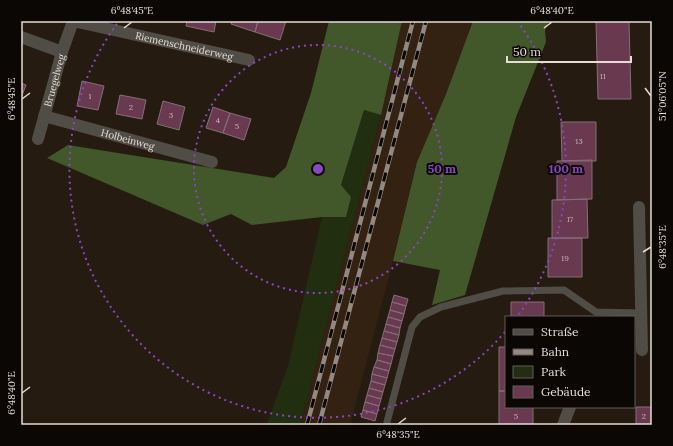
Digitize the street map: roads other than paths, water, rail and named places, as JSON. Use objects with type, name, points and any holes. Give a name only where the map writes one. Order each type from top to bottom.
[{"type":"street","name":"Bruegelweg","points":[[38,139],[62,52],[73,21]]},
{"type":"street","name":"Riemenschneiderweg","points":[[73,21],[249,60]]},
{"type":"street","points":[[21,37],[62,52]]},
{"type":"street","name":"Holbeinweg","points":[[44,116],[212,162]]},
{"type":"street","points":[[639,207],[643,351]]},
{"type":"street","points":[[563,425],[570,408]]},
{"type":"lane","points":[[387,422],[412,327],[420,317],[440,307],[503,291],[564,290],[596,312],[642,313]]},
{"type":"railway","points":[[307,425],[413,21]]},
{"type":"railway","points":[[319,425],[426,21]]}]
